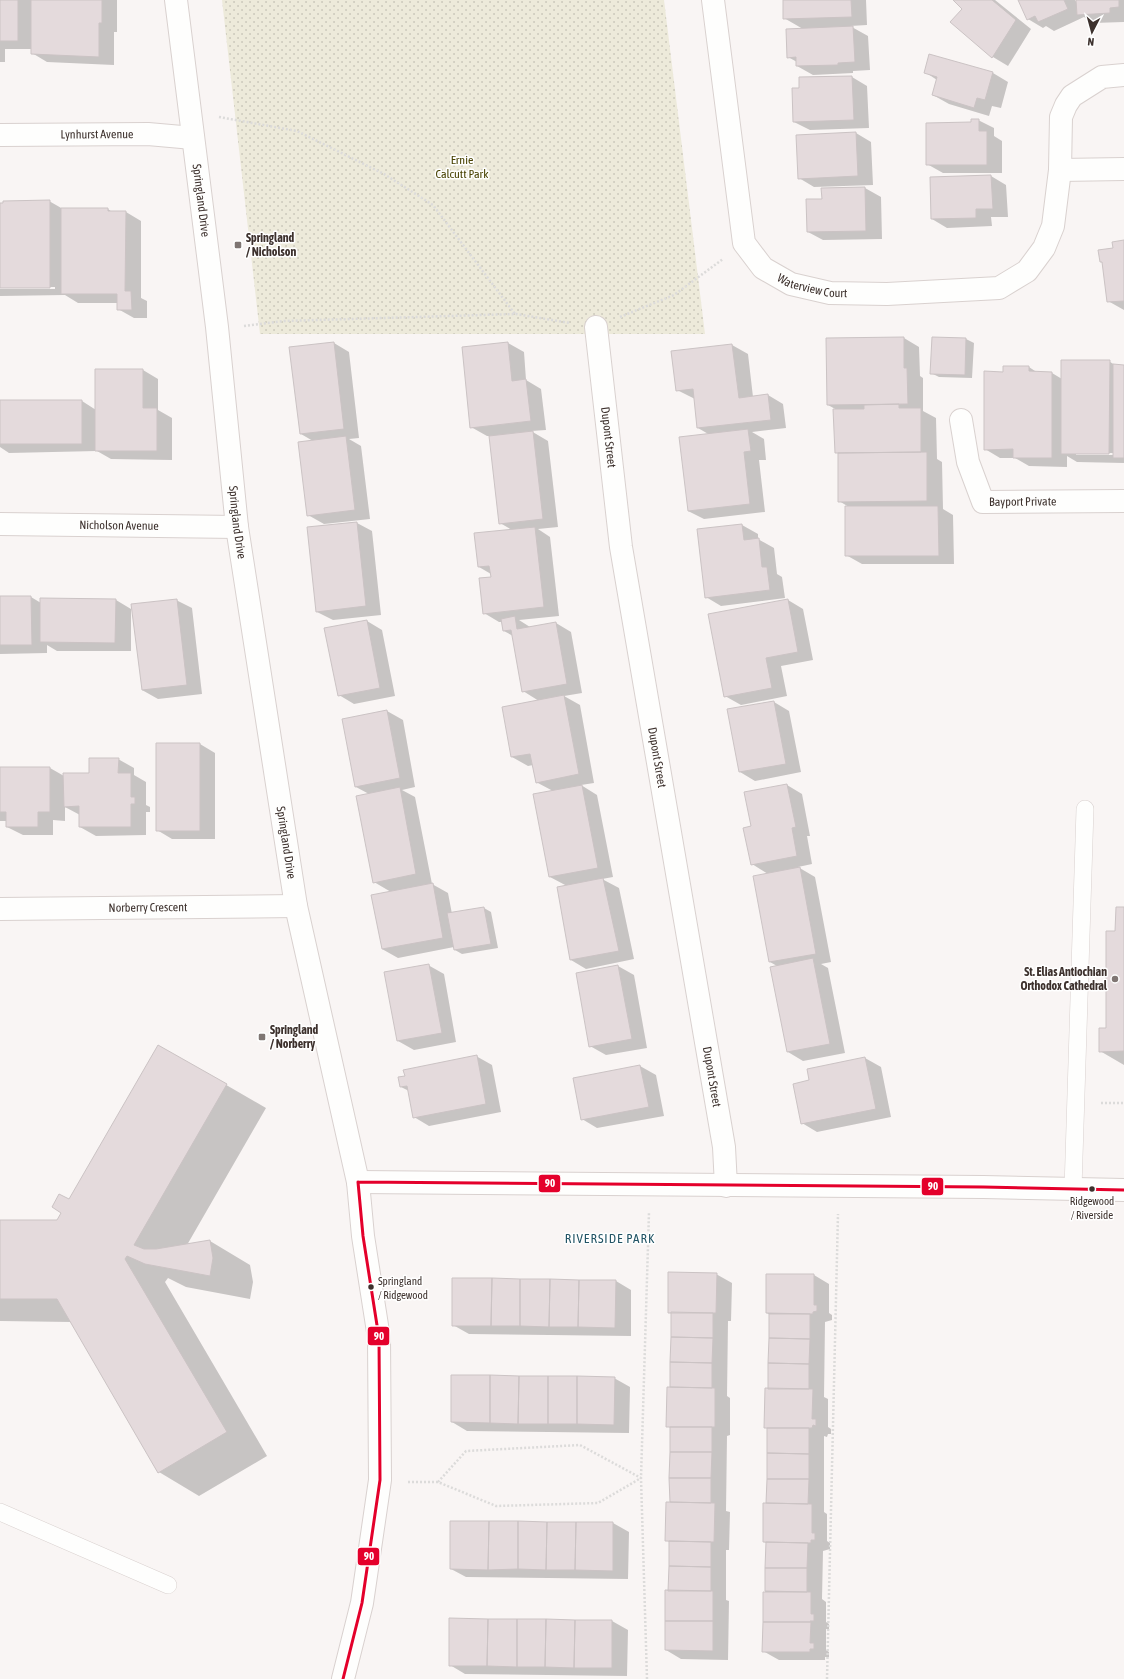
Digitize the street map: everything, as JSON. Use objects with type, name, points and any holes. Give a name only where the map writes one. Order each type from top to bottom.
[{"type":"street","name":"Springland Drive","points":[[176,0],[217,327],[237,527],[296,906],[358,1182],[363,1236],[379,1338],[380,1480],[362,1603],[343,1679]]},
{"type":"street","points":[[714,0],[744,243]]},
{"type":"street","name":"Waterview Court","points":[[744,243],[763,268],[790,284],[830,293],[888,294],[999,288],[1027,271],[1044,248],[1053,226],[1060,170],[1061,117],[1066,105],[1072,96],[1085,86],[1102,78],[1124,74]]},
{"type":"street","name":"Lynhurst Avenue","points":[[0,134],[148,134],[192,128]]},
{"type":"street","points":[[1060,170],[1124,169]]},
{"type":"street","name":"Dupont Street","points":[[596,327],[621,547],[724,1147],[726,1186]]},
{"type":"street","name":"Bayport Private","points":[[961,420],[968,462],[983,502],[1124,500]]},
{"type":"street","name":"Nicholson Avenue","points":[[0,524],[237,527]]},
{"type":"street","name":"Norberry Crescent","points":[[0,909],[296,906]]},
{"type":"street","points":[[358,1182],[1124,1190]]},
{"type":"lane","points":[[1073,1189],[1085,809]]},
{"type":"lane","points":[[0,1512],[168,1585]]},
{"type":"path","points":[[192,128],[218,117],[297,131],[384,174],[433,205],[516,314]]},
{"type":"path","points":[[217,327],[253,326],[284,321],[516,314],[596,327],[674,295],[744,243]]},
{"type":"path","points":[[647,1679],[641,1478],[649,1186]]},
{"type":"path","points":[[827,1679],[838,1186]]},
{"type":"path","points":[[438,1482],[466,1451],[580,1446],[641,1478]]},
{"type":"path","points":[[380,1480],[414,1483],[438,1482],[496,1506],[598,1504],[641,1478]]},
{"type":"green space","name":"Ernie Calcutt Park","points":[[222,0],[664,0],[705,334],[260,334]]},
{"type":"building","points":[[0,0],[18,0],[18,41],[0,41]]},
{"type":"building","points":[[31,0],[102,0],[102,23],[99,23],[99,57],[31,54]]},
{"type":"building","points":[[783,0],[851,0],[852,17],[783,19]]},
{"type":"building","points":[[953,0],[992,0],[1016,20],[992,58],[950,22],[962,9]]},
{"type":"building","points":[[1018,0],[1064,0],[1068,9],[1038,22],[1035,16],[1027,20]]},
{"type":"building","points":[[1076,0],[1119,0],[1119,7],[1110,8],[1110,13],[1077,15]]},
{"type":"building","points":[[853,26],[855,62],[838,63],[838,65],[796,66],[796,57],[787,58],[786,29]]},
{"type":"building","points":[[929,54],[993,72],[985,100],[977,98],[974,108],[932,95],[937,77],[924,73]]},
{"type":"building","points":[[852,76],[854,120],[793,122],[792,88],[799,88],[799,77]]},
{"type":"building","points":[[971,119],[979,119],[979,131],[987,131],[987,165],[926,165],[926,123],[971,122]]},
{"type":"building","points":[[856,132],[858,176],[798,179],[796,135]]},
{"type":"building","points":[[991,175],[993,209],[976,209],[976,218],[931,219],[930,177]]},
{"type":"building","points":[[865,187],[866,231],[807,232],[806,199],[822,199],[821,188]]},
{"type":"building","points":[[50,200],[50,288],[0,288],[0,203],[3,203],[3,201]]},
{"type":"building","points":[[61,208],[108,208],[108,211],[126,211],[125,291],[131,291],[132,310],[117,310],[117,294],[61,294]]},
{"type":"building","points":[[1124,240],[1124,301],[1107,302],[1102,262],[1100,262],[1098,250],[1113,248],[1112,242]]},
{"type":"building","points":[[904,337],[904,368],[907,368],[908,404],[827,405],[826,338]]},
{"type":"building","points":[[932,337],[966,338],[965,375],[930,374]]},
{"type":"building","points":[[334,342],[344,429],[300,434],[289,347]]},
{"type":"building","points":[[508,342],[512,381],[526,379],[531,421],[470,428],[462,347]]},
{"type":"building","points":[[732,344],[739,398],[768,394],[771,420],[697,428],[693,389],[676,391],[671,351]]},
{"type":"building","points":[[1061,360],[1110,360],[1109,454],[1061,454]]},
{"type":"building","points":[[1113,364],[1124,365],[1124,458],[1113,458]]},
{"type":"building","points":[[1003,366],[1029,366],[1029,371],[1052,372],[1052,458],[1013,458],[1013,449],[984,450],[984,371],[1003,372]]},
{"type":"building","points":[[95,369],[143,369],[143,408],[157,408],[157,451],[95,451]]},
{"type":"building","points":[[0,400],[82,400],[82,444],[0,444]]},
{"type":"building","points":[[899,404],[899,408],[921,408],[921,452],[835,453],[833,409],[864,409],[864,405]]},
{"type":"building","points":[[748,429],[751,451],[744,452],[750,504],[688,511],[679,437]]},
{"type":"building","points":[[533,431],[543,519],[499,524],[489,436]]},
{"type":"building","points":[[346,436],[355,510],[307,516],[298,442]]},
{"type":"building","points":[[927,452],[927,501],[838,502],[838,453]]},
{"type":"building","points":[[845,506],[938,506],[939,556],[845,556]]},
{"type":"building","points":[[357,522],[366,606],[316,612],[307,527]]},
{"type":"building","points":[[742,524],[744,540],[759,538],[762,567],[767,567],[770,590],[705,598],[697,529]]},
{"type":"building","points":[[535,527],[544,607],[483,614],[479,578],[491,577],[489,566],[478,567],[474,533]]},
{"type":"building","points":[[0,596],[31,596],[32,645],[0,645]]},
{"type":"building","points":[[40,598],[116,599],[115,643],[40,642]]},
{"type":"building","points":[[177,599],[187,685],[142,690],[131,604]]},
{"type":"building","points":[[788,599],[798,652],[766,658],[772,688],[724,697],[708,614]]},
{"type":"building","points":[[515,616],[517,629],[556,622],[567,684],[522,692],[511,630],[503,631],[501,619]]},
{"type":"building","points":[[367,620],[380,688],[338,696],[324,628]]},
{"type":"building","points":[[564,695],[579,774],[536,783],[530,754],[511,757],[502,707]]},
{"type":"building","points":[[774,701],[786,764],[739,772],[727,709]]},
{"type":"building","points":[[387,710],[400,778],[355,787],[342,719]]},
{"type":"building","points":[[156,743],[200,743],[200,831],[156,831]]},
{"type":"building","points":[[89,758],[119,758],[118,773],[131,773],[131,797],[135,797],[135,804],[131,804],[131,827],[79,827],[79,806],[64,807],[63,773],[89,773]]},
{"type":"building","points":[[0,767],[50,767],[50,812],[38,812],[38,827],[6,827],[6,812],[0,812]]},
{"type":"building","points":[[787,784],[796,827],[792,828],[797,856],[751,865],[743,828],[751,826],[744,792]]},
{"type":"building","points":[[582,785],[598,868],[549,877],[533,794]]},
{"type":"building","points":[[400,787],[416,874],[373,883],[356,796]]},
{"type":"building","points":[[800,867],[816,954],[769,962],[753,876]]},
{"type":"building","points":[[603,878],[619,951],[570,960],[557,887]]},
{"type":"building","points":[[433,883],[443,938],[382,949],[371,895]]},
{"type":"building","points":[[484,907],[491,944],[454,950],[447,913]]},
{"type":"building","name":"St. Elias Antiochian Orthodox Cathedral","points":[[1116,907],[1124,907],[1124,1051],[1099,1052],[1099,1028],[1106,1028],[1106,931],[1115,931]]},
{"type":"building","points":[[813,958],[830,1044],[787,1052],[770,967]]},
{"type":"building","points":[[429,964],[442,1033],[397,1041],[384,972]]},
{"type":"building","points":[[618,965],[632,1039],[589,1047],[576,973]]},
{"type":"building","points":[[158,1045],[227,1084],[134,1245],[144,1249],[156,1249],[210,1240],[213,1258],[210,1276],[145,1264],[127,1256],[125,1259],[227,1432],[158,1473],[57,1299],[0,1299],[0,1220],[57,1220],[61,1213],[52,1207],[59,1194],[69,1199]]},
{"type":"building","points":[[477,1055],[486,1104],[413,1118],[407,1086],[400,1087],[398,1077],[405,1076],[403,1070]]},
{"type":"building","points":[[865,1057],[876,1109],[801,1124],[793,1084],[809,1080],[807,1069]]},
{"type":"building","points":[[640,1065],[649,1107],[581,1120],[573,1078]]},
{"type":"building","points":[[668,1272],[717,1273],[716,1313],[668,1313]]},
{"type":"building","points":[[766,1274],[814,1274],[814,1305],[817,1305],[817,1311],[813,1312],[813,1314],[766,1313]]},
{"type":"building","points":[[452,1278],[492,1278],[491,1326],[452,1326]]},
{"type":"building","points":[[492,1278],[520,1279],[520,1326],[491,1326]]},
{"type":"building","points":[[520,1279],[550,1279],[549,1327],[520,1326]]},
{"type":"building","points":[[550,1279],[579,1280],[578,1327],[549,1327]]},
{"type":"building","points":[[579,1280],[616,1280],[615,1328],[578,1327]]},
{"type":"building","points":[[671,1312],[713,1313],[713,1338],[671,1337]]},
{"type":"building","points":[[769,1314],[810,1314],[810,1339],[769,1338]]},
{"type":"building","points":[[671,1337],[713,1338],[712,1363],[670,1362]]},
{"type":"building","points":[[769,1338],[810,1339],[809,1364],[768,1363]]},
{"type":"building","points":[[670,1362],[712,1363],[712,1388],[670,1387]]},
{"type":"building","points":[[768,1363],[809,1364],[809,1389],[768,1389]]},
{"type":"building","points":[[451,1375],[490,1375],[490,1423],[451,1422]]},
{"type":"building","points":[[490,1375],[519,1376],[518,1424],[490,1423]]},
{"type":"building","points":[[519,1376],[548,1376],[548,1424],[518,1424]]},
{"type":"building","points":[[548,1376],[577,1376],[577,1424],[548,1424]]},
{"type":"building","points":[[577,1376],[615,1377],[614,1425],[577,1424]]},
{"type":"building","points":[[667,1387],[715,1388],[715,1427],[666,1427]]},
{"type":"building","points":[[765,1388],[813,1389],[812,1419],[816,1419],[816,1426],[813,1425],[812,1428],[764,1428]]},
{"type":"building","points":[[670,1427],[712,1427],[712,1452],[670,1452]]},
{"type":"building","points":[[767,1428],[809,1428],[809,1454],[767,1453]]},
{"type":"building","points":[[670,1452],[712,1452],[711,1478],[669,1478]]},
{"type":"building","points":[[767,1453],[809,1454],[809,1479],[767,1479]]},
{"type":"building","points":[[669,1478],[711,1478],[711,1503],[670,1502]]},
{"type":"building","points":[[767,1479],[809,1479],[808,1504],[766,1503]]},
{"type":"building","points":[[666,1502],[715,1503],[714,1542],[665,1541]]},
{"type":"building","points":[[763,1503],[812,1504],[812,1533],[815,1533],[815,1540],[811,1540],[811,1543],[763,1542]]},
{"type":"building","points":[[450,1521],[489,1521],[488,1570],[450,1569]]},
{"type":"building","points":[[489,1521],[518,1521],[518,1569],[488,1570]]},
{"type":"building","points":[[518,1521],[547,1522],[546,1570],[518,1569]]},
{"type":"building","points":[[547,1522],[576,1522],[575,1570],[546,1570]]},
{"type":"building","points":[[576,1522],[613,1522],[613,1571],[575,1570]]},
{"type":"building","points":[[669,1541],[711,1542],[711,1567],[669,1566]]},
{"type":"building","points":[[766,1542],[808,1543],[807,1568],[765,1568]]},
{"type":"building","points":[[669,1566],[711,1567],[711,1591],[668,1591]]},
{"type":"building","points":[[765,1568],[807,1568],[807,1592],[765,1591]]},
{"type":"building","points":[[665,1590],[713,1591],[713,1621],[665,1621]]},
{"type":"building","points":[[763,1592],[811,1592],[811,1614],[814,1614],[814,1621],[763,1622]]},
{"type":"building","points":[[449,1618],[488,1619],[487,1666],[449,1666]]},
{"type":"building","points":[[488,1619],[517,1619],[517,1667],[487,1666]]},
{"type":"building","points":[[517,1619],[546,1619],[545,1667],[517,1667]]},
{"type":"building","points":[[546,1619],[575,1620],[574,1668],[545,1667]]},
{"type":"building","points":[[575,1620],[612,1620],[612,1668],[574,1668]]},
{"type":"building","points":[[665,1621],[713,1621],[713,1651],[665,1650]]},
{"type":"building","points":[[763,1622],[811,1622],[810,1643],[814,1643],[814,1649],[810,1649],[810,1652],[762,1652]]},
{"type":"transit line","name":"90","points":[[358,1182],[983,1187],[1124,1190]]},
{"type":"transit line","name":"90","points":[[343,1679],[362,1603],[380,1480],[379,1338],[363,1236],[358,1182]]},
{"type":"place","name":"Springland / Nicholson","points":[[238,245]]},
{"type":"place","name":"St. Elias Antiochian Orthodox Cathedral","points":[[1115,979]]},
{"type":"place","name":"Springland / Norberry","points":[[262,1037]]},
{"type":"place","name":"Ridgewood / Riverside","points":[[1092,1189]]},
{"type":"place","name":"Springland / Ridgewood","points":[[371,1287]]},
{"type":"district","name":"RIVERSIDE PARK","points":[[610,1238]]}]
